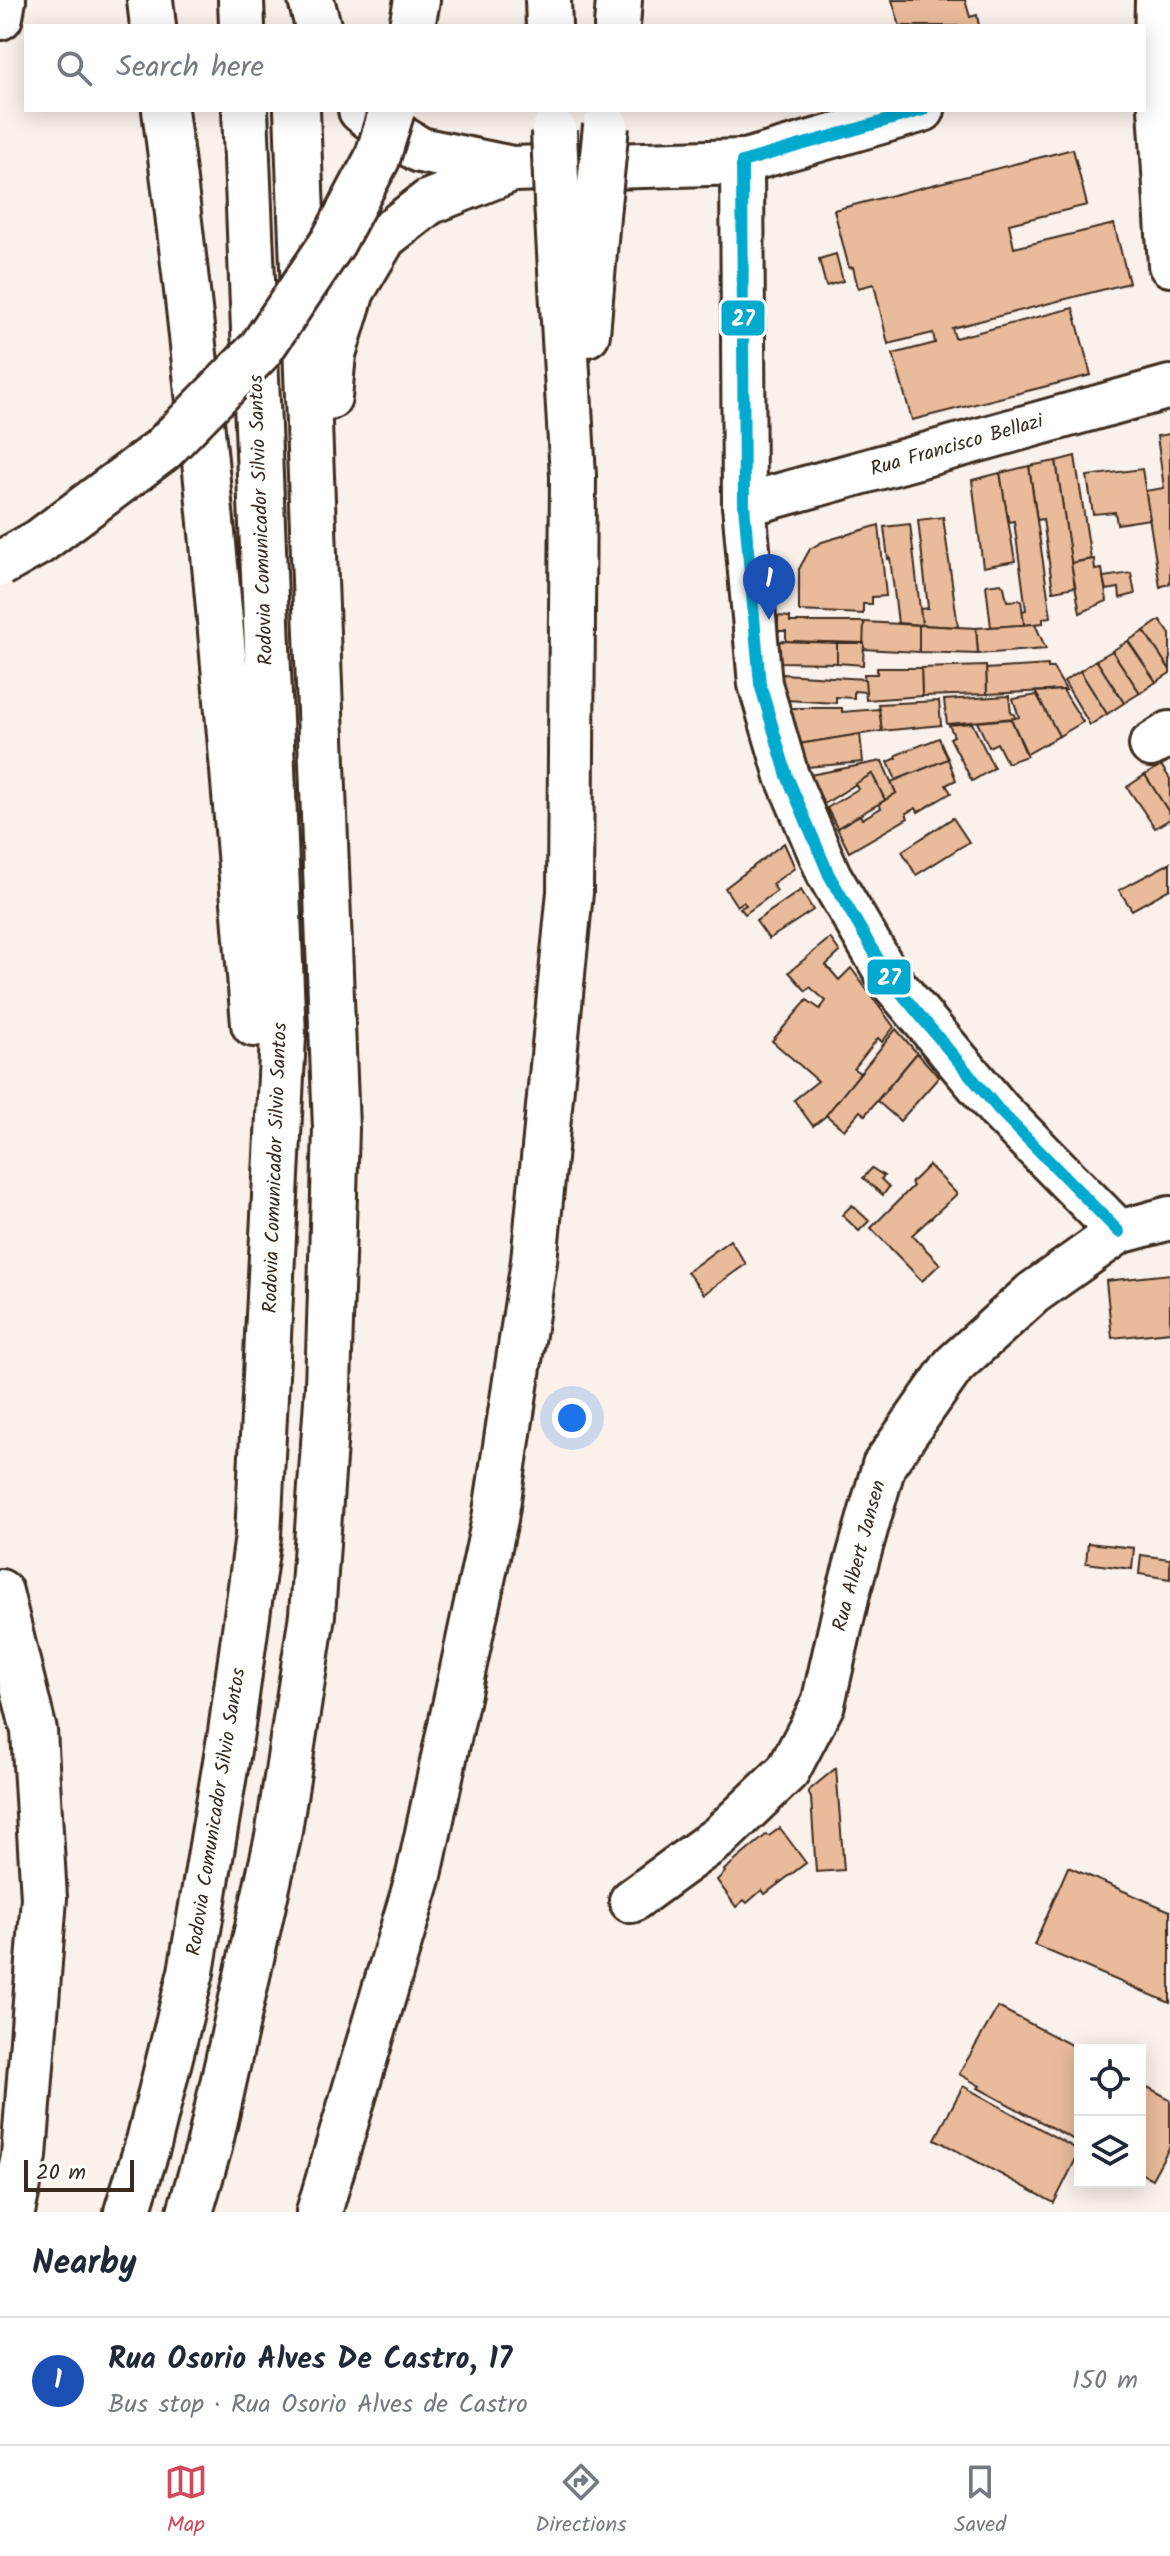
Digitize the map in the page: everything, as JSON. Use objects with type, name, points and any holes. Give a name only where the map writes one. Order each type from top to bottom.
[{"type":"highway","points":[[0,17],[3,0]]},
{"type":"highway","points":[[150,0],[153,24]]},
{"type":"highway","points":[[241,0],[242,24]]},
{"type":"highway","points":[[293,0],[294,24]]},
{"type":"highway","points":[[311,0],[317,24]]},
{"type":"highway","points":[[548,0],[549,24]]},
{"type":"highway","points":[[617,24],[619,0]]},
{"type":"highway","points":[[165,112],[209,508],[273,1257]]},
{"type":"highway","name":"Rodovia Comunicador Silvio Santos","points":[[127,2212],[149,2141],[191,1972],[231,1732],[258,1536],[283,1036],[245,112]]},
{"type":"highway","points":[[190,2212],[209,2147],[278,1837],[313,1600],[328,1387],[336,1129],[317,568],[297,112]]},
{"type":"highway","points":[[364,112],[420,150],[512,169],[742,162]]},
{"type":"highway","points":[[0,564],[39,542],[162,450],[260,350],[333,242],[377,159],[391,112]]},
{"type":"highway","points":[[578,203],[607,118]]},
{"type":"highway","points":[[319,2212],[419,1875],[495,1519],[532,1276],[570,892],[578,203],[554,120]]},
{"type":"highway","points":[[317,568],[333,354],[352,291],[384,237],[429,202],[512,169]]},
{"type":"highway","points":[[0,1592],[34,1731],[44,1898],[24,2156],[12,2212]]},
{"type":"street","points":[[1157,0],[1170,265]]},
{"type":"street","points":[[916,112],[742,162],[744,505],[760,684],[787,776],[829,875],[891,981],[999,1110],[1119,1232]]},
{"type":"street","name":"Rua Francisco Bellazi","points":[[744,505],[1170,387]]},
{"type":"street","name":"Rua Albert Jansen","points":[[631,1901],[719,1837],[788,1771],[823,1704],[848,1593],[884,1465],[954,1365],[1033,1293],[1119,1232],[1170,1218]]},
{"type":"building","points":[[892,0],[965,0],[970,17],[977,15],[979,24],[899,24]]},
{"type":"building","points":[[1073,149],[1087,205],[1009,224],[1014,248],[1114,224],[1129,283],[952,328],[955,338],[1073,308],[1091,375],[912,420],[893,354],[935,343],[933,333],[888,344],[874,284],[858,288],[853,267],[849,268],[834,210]]},
{"type":"building","points":[[836,254],[843,281],[826,286],[819,259]]},
{"type":"building","points":[[1170,434],[1170,583],[1160,587],[1145,491],[1164,488],[1157,436]]},
{"type":"building","points":[[1075,456],[1091,559],[1071,563],[1056,461]]},
{"type":"building","points":[[1056,461],[1075,587],[1053,591],[1043,519],[1037,520],[1029,466]]},
{"type":"building","points":[[1029,466],[1051,617],[1043,618],[1043,623],[1024,625],[1022,611],[1026,610],[1014,521],[1008,522],[1000,473]]},
{"type":"building","points":[[1142,469],[1150,519],[1117,524],[1115,512],[1093,514],[1087,476]]},
{"type":"building","points":[[1000,473],[1015,561],[983,567],[972,480]]},
{"type":"building","points":[[943,517],[958,627],[922,625],[920,609],[928,608],[918,520]]},
{"type":"building","points":[[910,524],[922,625],[898,623],[884,527]]},
{"type":"building","points":[[879,525],[886,596],[872,597],[872,604],[863,604],[863,614],[799,611],[799,569],[810,549],[822,542]]},
{"type":"building","points":[[1094,559],[1095,570],[1102,569],[1107,601],[1080,613],[1071,563]]},
{"type":"building","points":[[1131,573],[1135,594],[1120,598],[1119,588],[1106,590],[1103,577]]},
{"type":"building","points":[[1001,583],[1007,601],[1021,600],[1024,625],[991,627],[986,585]]},
{"type":"building","points":[[778,616],[790,617],[790,622],[864,622],[864,643],[786,641],[786,631],[778,631]]},
{"type":"building","points":[[1160,620],[1170,634],[1170,670],[1144,631]]},
{"type":"building","points":[[864,622],[919,625],[919,652],[863,649]]},
{"type":"building","points":[[1035,624],[1046,649],[978,654],[976,628]]},
{"type":"building","points":[[919,625],[976,628],[978,654],[919,652]]},
{"type":"building","points":[[1144,631],[1170,670],[1156,682],[1128,641]]},
{"type":"building","points":[[779,641],[837,643],[837,663],[779,662]]},
{"type":"building","points":[[1128,641],[1156,682],[1140,693],[1112,651]]},
{"type":"building","points":[[837,643],[864,643],[863,665],[837,663]]},
{"type":"building","points":[[1112,651],[1140,693],[1124,703],[1096,660]]},
{"type":"building","points":[[1096,660],[1124,703],[1107,714],[1080,671]]},
{"type":"building","points":[[1048,665],[1066,690],[987,694],[986,669]]},
{"type":"building","points":[[986,666],[987,694],[922,696],[921,668]]},
{"type":"building","points":[[877,668],[921,668],[922,696],[866,700],[864,674],[877,674]]},
{"type":"building","points":[[1080,671],[1107,714],[1090,725],[1064,681]]},
{"type":"building","points":[[781,674],[865,679],[866,692],[854,691],[854,698],[836,697],[836,703],[786,700]]},
{"type":"building","points":[[1063,690],[1083,722],[1059,736],[1035,692]]},
{"type":"building","points":[[1037,695],[1059,736],[1027,754],[1011,719],[1019,717],[1013,699]]},
{"type":"building","points":[[1009,696],[1011,713],[1015,718],[947,724],[944,700]]},
{"type":"building","points":[[939,701],[941,725],[882,731],[878,704]]},
{"type":"building","points":[[788,708],[842,708],[842,712],[879,709],[882,731],[799,744]]},
{"type":"building","points":[[1011,719],[1027,756],[1007,763],[997,743],[989,747],[977,722]]},
{"type":"building","points":[[972,723],[994,768],[972,781],[950,738],[954,736],[949,725]]},
{"type":"building","points":[[860,734],[863,762],[807,767],[799,744]]},
{"type":"building","points":[[939,738],[948,759],[896,780],[888,762],[897,758],[896,755]]},
{"type":"building","points":[[948,759],[956,780],[946,785],[951,793],[918,812],[916,808],[906,813],[908,818],[849,852],[837,828],[881,808],[878,804],[896,793],[891,782]]},
{"type":"building","points":[[882,761],[896,793],[885,800],[872,774],[824,804],[810,775]]},
{"type":"building","points":[[1161,765],[1170,779],[1170,814],[1145,775]]},
{"type":"building","points":[[872,774],[885,800],[837,828],[827,808],[858,789],[855,784]]},
{"type":"building","points":[[1145,775],[1170,814],[1170,819],[1155,828],[1127,787]]},
{"type":"building","points":[[953,818],[969,842],[916,875],[902,851]]},
{"type":"building","points":[[784,843],[795,868],[772,884],[777,891],[745,914],[740,908],[746,905],[743,902],[737,906],[725,888]]},
{"type":"building","points":[[1170,863],[1170,889],[1132,910],[1119,890]]},
{"type":"building","points":[[801,890],[813,910],[769,939],[756,921]]},
{"type":"building","points":[[830,938],[840,952],[826,965],[839,980],[851,968],[894,1027],[882,1042],[878,1038],[854,1069],[860,1073],[827,1115],[813,1126],[794,1100],[818,1081],[772,1041],[807,1000],[820,1009],[826,1001],[810,987],[806,991],[789,972]]},
{"type":"building","points":[[896,1029],[917,1053],[865,1115],[860,1111],[844,1130],[826,1115]]},
{"type":"building","points":[[917,1053],[939,1077],[900,1121],[877,1101]]},
{"type":"building","points":[[929,1165],[957,1194],[912,1235],[940,1264],[922,1281],[871,1228],[913,1186],[911,1183]]},
{"type":"building","points":[[872,1168],[884,1176],[881,1179],[889,1187],[883,1195],[863,1178]]},
{"type":"building","points":[[852,1205],[869,1221],[859,1231],[842,1215]]},
{"type":"building","points":[[730,1240],[746,1264],[704,1294],[687,1272]]},
{"type":"building","points":[[1170,1274],[1170,1332],[1112,1338],[1106,1281]]},
{"type":"building","points":[[1088,1543],[1134,1548],[1132,1569],[1086,1563]]},
{"type":"building","points":[[1141,1555],[1170,1559],[1170,1579],[1139,1574]]},
{"type":"building","points":[[836,1768],[844,1870],[816,1872],[808,1791]]},
{"type":"building","points":[[780,1828],[806,1863],[765,1894],[762,1890],[747,1903],[744,1900],[736,1907],[717,1880],[724,1870],[766,1835]]},
{"type":"building","points":[[1068,1867],[1170,1911],[1170,2003],[1034,1945]]},
{"type":"building","points":[[998,2007],[1074,2046],[1074,2140],[978,2088],[980,2086],[959,2074]]},
{"type":"building","points":[[963,2086],[1074,2148],[1074,2163],[1054,2203],[935,2139]]},
{"type":"building","points":[[1146,2086],[1170,2099],[1170,2146],[1152,2179],[1146,2176]]},
{"type":"transit line","name":"27","points":[[916,112],[742,162],[744,505],[760,684],[787,776],[829,875],[891,981],[999,1110],[1119,1232]]},
{"type":"place","name":"Rua Osorio Alves De Castro, 17","points":[[769,620]]}]
